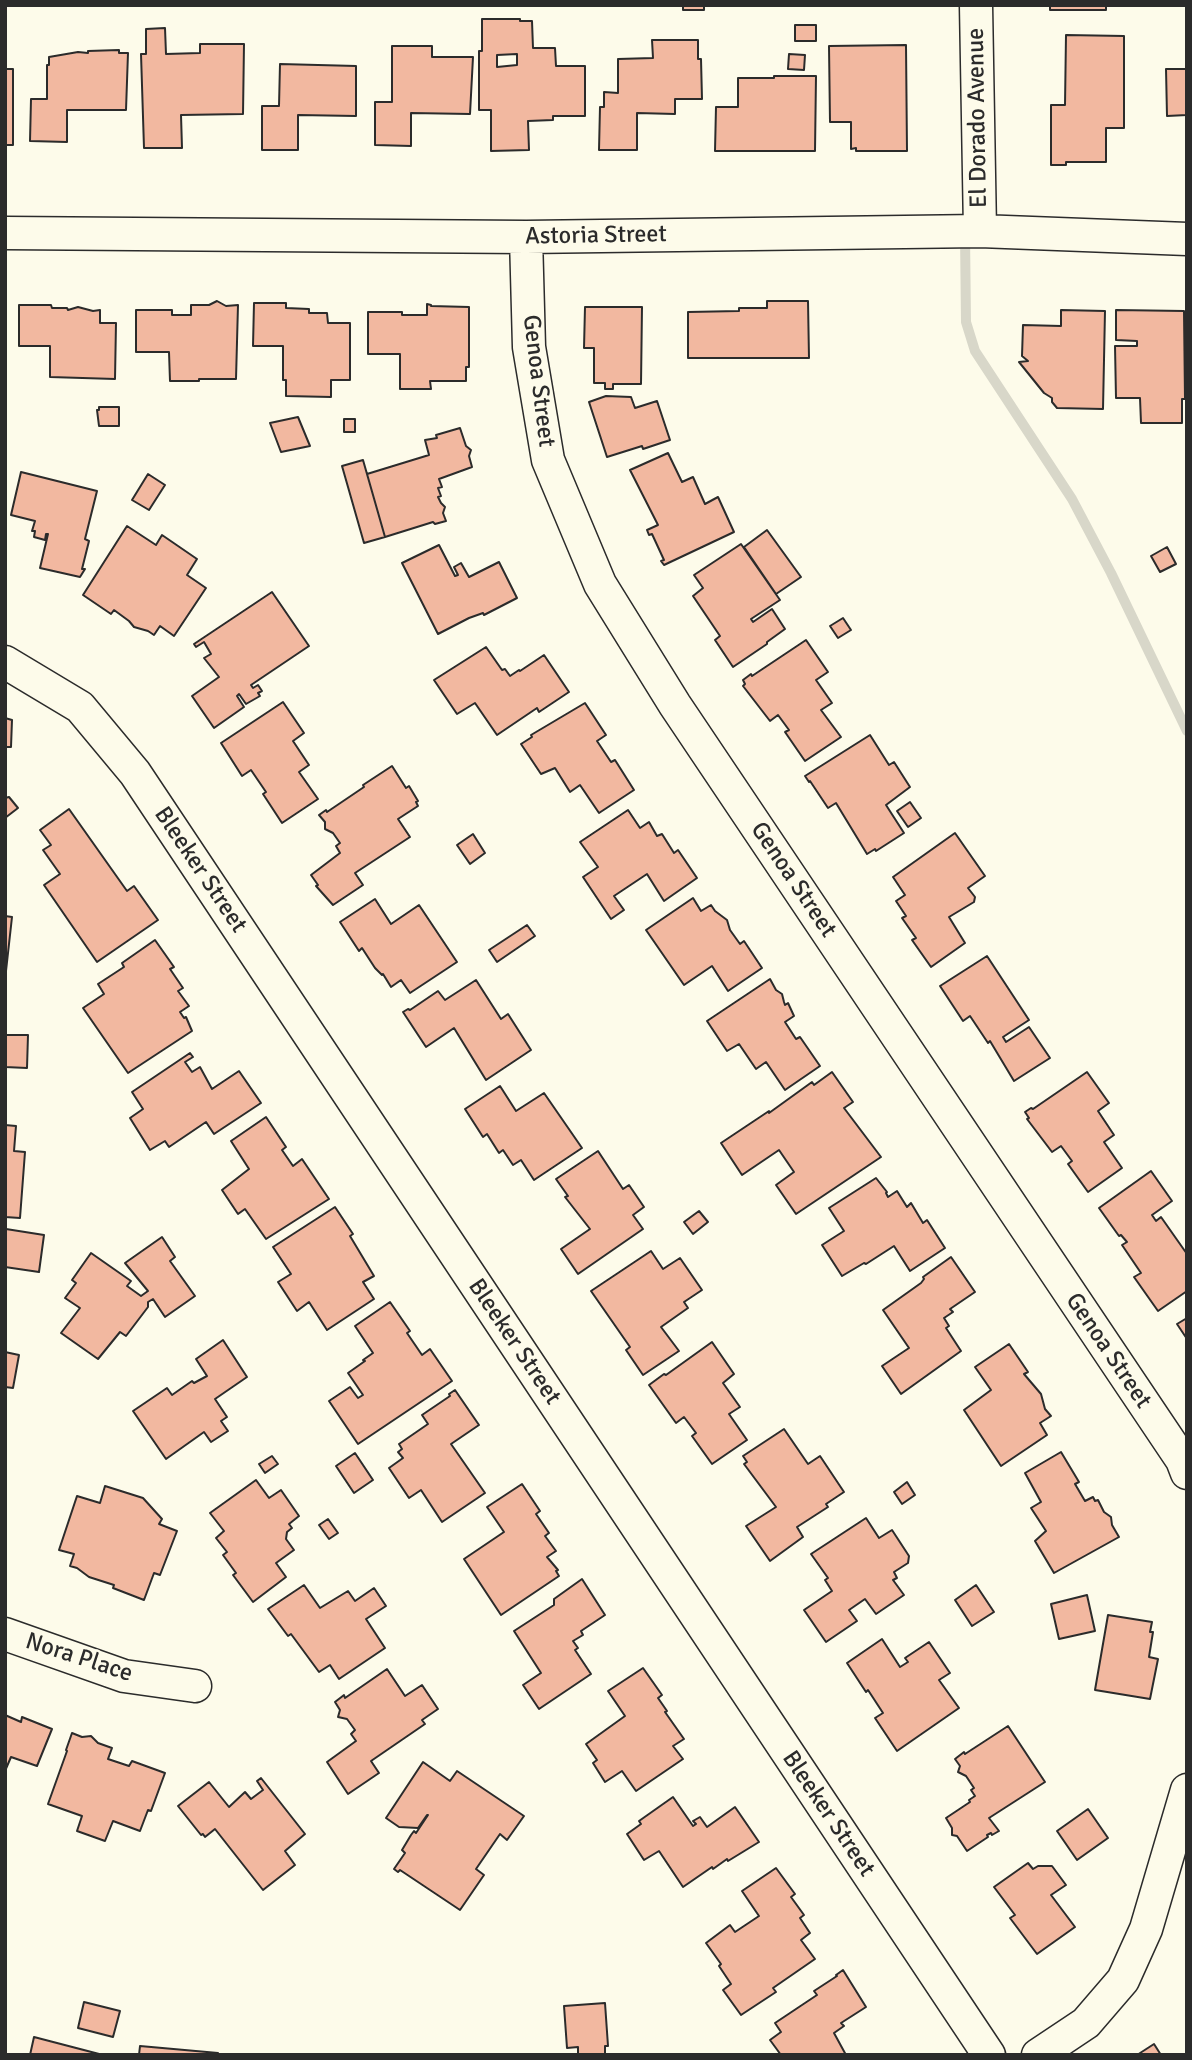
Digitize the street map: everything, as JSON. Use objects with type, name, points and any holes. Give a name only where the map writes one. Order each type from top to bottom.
[{"type":"street","name":"El Dorado Avenue","points":[[976,5],[980,231]]},
{"type":"street","name":"Astoria Street","points":[[5,233],[526,237],[980,231],[1187,239]]},
{"type":"street","name":"Genoa Street","points":[[526,237],[529,347],[548,460],[600,584],[675,705],[1182,1460],[1187,1473]]},
{"type":"street","name":"Bleeker Street","points":[[5,662],[80,707],[135,773],[989,2055]]},
{"type":"street","name":"Nora Place","points":[[5,1634],[124,1676],[195,1686]]},
{"type":"street","points":[[1038,2055],[1086,2023],[1123,1980],[1146,1929],[1187,1790]]},
{"type":"building","points":[[683,5],[704,5],[704,10],[683,10]]},
{"type":"building","points":[[1050,5],[1106,5],[1106,10],[1050,10]]},
{"type":"building","points":[[482,19],[532,21],[533,48],[555,48],[556,66],[585,66],[585,116],[553,116],[553,120],[528,121],[529,150],[491,151],[491,110],[479,110],[479,51],[482,51]],"holes":[[[517,54],[517,65],[497,67],[497,55]]]},
{"type":"building","points":[[795,25],[816,25],[816,41],[795,41]]},
{"type":"building","points":[[165,28],[166,54],[200,53],[200,44],[244,44],[243,114],[181,115],[182,148],[144,148],[141,54],[146,54],[146,29]]},
{"type":"building","points":[[1066,35],[1124,36],[1124,128],[1106,128],[1106,162],[1066,162],[1066,165],[1051,165],[1051,105],[1065,105]]},
{"type":"building","points":[[652,40],[698,40],[702,99],[675,99],[675,114],[637,113],[637,150],[599,150],[600,107],[604,107],[604,92],[618,93],[618,59],[653,58]]},
{"type":"building","points":[[906,45],[907,151],[851,149],[851,122],[830,122],[829,46]]},
{"type":"building","points":[[392,46],[432,46],[432,57],[473,57],[470,114],[411,113],[411,146],[375,145],[375,102],[392,102]]},
{"type":"building","points":[[119,50],[119,53],[128,53],[126,110],[67,110],[67,142],[30,141],[31,99],[47,99],[49,57]]},
{"type":"building","points":[[789,54],[805,55],[804,70],[788,69]]},
{"type":"building","points":[[280,64],[356,66],[356,116],[298,115],[298,150],[262,150],[262,106],[279,106]]},
{"type":"building","points":[[5,69],[13,69],[13,145],[5,145]]},
{"type":"building","points":[[1166,69],[1187,69],[1187,115],[1167,116]]},
{"type":"building","points":[[816,76],[815,151],[715,151],[716,107],[738,107],[738,78]]},
{"type":"building","points":[[217,301],[226,306],[238,305],[236,379],[170,381],[169,352],[136,352],[136,310],[172,310],[172,315],[191,315],[191,305],[209,305]]},
{"type":"building","points":[[767,301],[808,301],[809,358],[688,358],[688,312],[767,308]]},
{"type":"building","points":[[254,303],[286,303],[286,308],[309,309],[309,313],[327,313],[328,323],[350,323],[350,380],[331,380],[331,397],[286,396],[283,346],[253,346]]},
{"type":"building","points":[[427,304],[469,307],[469,367],[466,367],[466,381],[430,381],[431,389],[400,389],[400,354],[368,354],[368,312],[427,315]]},
{"type":"building","points":[[19,305],[100,310],[100,323],[116,323],[115,379],[50,377],[50,346],[19,346]]},
{"type":"building","points":[[585,307],[642,307],[641,384],[613,384],[613,389],[605,389],[605,383],[594,383],[594,348],[584,348]]},
{"type":"building","points":[[1061,310],[1105,311],[1103,409],[1057,408],[1052,398],[1044,393],[1019,362],[1028,361],[1022,356],[1023,325],[1061,326]]},
{"type":"building","points":[[1116,310],[1184,311],[1185,399],[1182,399],[1182,423],[1141,423],[1140,398],[1116,398],[1115,346],[1137,346],[1137,341],[1116,340]]},
{"type":"building","points":[[606,396],[631,397],[635,408],[657,401],[670,440],[607,457],[589,402]]},
{"type":"building","points":[[99,407],[119,407],[119,426],[99,426]]},
{"type":"building","points":[[298,417],[310,446],[281,452],[270,423]]},
{"type":"building","points":[[344,419],[355,419],[355,432],[344,432]]},
{"type":"building","points":[[460,428],[466,446],[471,450],[469,456],[472,467],[439,479],[442,487],[438,488],[441,496],[438,497],[445,507],[443,513],[446,521],[435,524],[433,522],[385,537],[367,474],[429,455],[425,440]]},
{"type":"building","points":[[668,453],[682,482],[693,477],[705,504],[718,497],[734,532],[664,565],[652,534],[649,535],[647,530],[658,525],[630,470]]},
{"type":"building","points":[[363,460],[385,537],[364,543],[342,466]]},
{"type":"building","points":[[21,472],[97,491],[85,539],[89,541],[82,569],[85,569],[80,577],[40,568],[48,534],[45,540],[34,537],[35,531],[32,531],[35,521],[11,515]]},
{"type":"building","points":[[148,474],[165,485],[149,510],[132,500]]},
{"type":"building","points":[[127,526],[156,545],[162,535],[197,559],[187,575],[206,588],[174,636],[160,626],[154,635],[134,627],[114,610],[111,614],[83,595]]},
{"type":"building","points":[[767,530],[801,577],[776,594],[744,547]]},
{"type":"building","points":[[741,544],[780,600],[751,619],[753,622],[772,609],[785,629],[733,667],[715,640],[720,636],[693,596],[703,588],[694,575]]},
{"type":"building","points":[[439,545],[455,576],[458,575],[454,567],[461,563],[469,577],[499,562],[517,598],[438,634],[402,563]]},
{"type":"building","points":[[1167,547],[1176,564],[1160,572],[1151,556]]},
{"type":"building","points":[[272,592],[309,646],[251,685],[253,688],[258,685],[262,691],[258,693],[260,696],[246,704],[239,694],[237,696],[244,707],[214,728],[192,696],[219,677],[204,658],[211,654],[204,642],[196,647],[194,644]]},
{"type":"building","points":[[843,618],[851,630],[838,638],[830,626]]},
{"type":"building","points":[[806,640],[828,672],[816,680],[832,703],[821,710],[841,737],[805,761],[785,732],[789,730],[778,715],[770,721],[743,686],[743,680]]},
{"type":"building","points":[[486,647],[502,670],[505,669],[510,676],[544,655],[569,692],[539,712],[537,708],[497,735],[475,703],[457,714],[434,680]]},
{"type":"building","points":[[283,702],[304,733],[293,741],[309,765],[299,772],[318,799],[282,823],[251,770],[242,776],[221,743]]},
{"type":"building","points":[[585,703],[606,735],[597,741],[611,762],[615,760],[634,790],[599,813],[580,785],[570,792],[555,768],[541,774],[521,744],[532,737],[531,735]]},
{"type":"building","points":[[5,718],[12,720],[11,747],[5,747]]},
{"type":"building","points":[[870,735],[889,765],[894,762],[910,787],[886,805],[904,833],[867,854],[836,803],[828,808],[805,776]]},
{"type":"building","points":[[392,766],[418,801],[418,806],[398,819],[410,837],[355,873],[363,885],[333,905],[316,886],[318,885],[311,875],[340,853],[336,846],[340,843],[333,833],[325,829],[325,822],[319,815]]},
{"type":"building","points":[[9,797],[18,808],[5,818],[5,798]]},
{"type":"building","points":[[910,802],[921,818],[908,827],[897,811]]},
{"type":"building","points":[[69,809],[127,891],[134,886],[158,920],[97,962],[44,885],[60,874],[43,850],[51,845],[40,830]]},
{"type":"building","points":[[628,810],[640,828],[649,822],[657,836],[662,834],[674,853],[678,850],[697,878],[664,901],[647,874],[614,896],[624,910],[611,919],[583,877],[598,867],[580,842]]},
{"type":"building","points":[[955,833],[985,876],[968,888],[975,897],[974,902],[949,917],[965,943],[931,967],[912,940],[916,938],[902,918],[906,916],[896,901],[905,895],[893,877]]},
{"type":"building","points":[[473,834],[485,853],[470,864],[457,845]]},
{"type":"building","points":[[693,898],[701,911],[711,905],[727,920],[730,930],[740,944],[744,941],[762,968],[728,991],[712,966],[684,985],[646,930]]},
{"type":"building","points":[[375,899],[391,924],[419,905],[457,962],[410,993],[401,980],[391,987],[362,948],[359,951],[340,922]]},
{"type":"building","points":[[5,916],[12,917],[6,971],[5,970]]},
{"type":"building","points":[[527,925],[535,936],[497,962],[489,950]]},
{"type":"building","points":[[155,940],[174,967],[170,969],[183,988],[178,991],[189,1006],[180,1012],[186,1017],[192,1031],[128,1073],[83,1008],[104,994],[98,984],[124,967],[122,963]]},
{"type":"building","points":[[987,956],[1029,1020],[1003,1037],[1006,1042],[1029,1027],[1050,1058],[1014,1081],[990,1041],[988,1043],[970,1016],[963,1021],[940,986]]},
{"type":"building","points":[[770,979],[794,1016],[785,1022],[796,1039],[800,1037],[820,1066],[785,1090],[766,1062],[756,1069],[739,1044],[727,1051],[707,1021]]},
{"type":"building","points":[[476,980],[501,1019],[508,1014],[531,1050],[486,1080],[454,1028],[426,1047],[403,1012],[438,991],[445,1000]]},
{"type":"building","points":[[5,1035],[28,1035],[27,1068],[5,1067]]},
{"type":"building","points":[[190,1053],[193,1057],[185,1062],[192,1072],[200,1067],[212,1089],[239,1071],[261,1103],[214,1134],[206,1122],[169,1147],[165,1141],[150,1150],[130,1118],[143,1109],[132,1092]]},
{"type":"building","points":[[832,1072],[853,1102],[844,1108],[881,1157],[796,1214],[776,1185],[794,1172],[779,1150],[742,1175],[721,1143],[812,1082],[814,1085]]},
{"type":"building","points":[[1087,1072],[1109,1103],[1098,1111],[1114,1135],[1104,1142],[1122,1168],[1088,1192],[1068,1164],[1072,1161],[1061,1146],[1052,1152],[1027,1119],[1029,1118],[1025,1112]]},
{"type":"building","points":[[500,1086],[516,1111],[544,1093],[582,1148],[534,1180],[521,1160],[513,1165],[503,1150],[499,1153],[487,1134],[483,1137],[465,1109]]},
{"type":"building","points":[[266,1117],[286,1147],[282,1150],[293,1166],[302,1159],[329,1199],[266,1239],[245,1209],[238,1214],[222,1190],[249,1169],[231,1141]]},
{"type":"building","points":[[5,1125],[16,1126],[14,1151],[25,1152],[20,1218],[5,1217]]},
{"type":"building","points":[[598,1151],[623,1189],[629,1185],[644,1207],[633,1215],[643,1229],[578,1274],[561,1249],[590,1229],[565,1197],[568,1196],[556,1179]]},
{"type":"building","points":[[1151,1171],[1172,1201],[1152,1215],[1156,1221],[1161,1217],[1187,1254],[1187,1291],[1158,1311],[1134,1277],[1141,1273],[1122,1245],[1127,1242],[1119,1236],[1099,1208]]},
{"type":"building","points":[[876,1178],[888,1197],[897,1191],[907,1207],[911,1203],[923,1223],[927,1220],[945,1248],[910,1271],[894,1246],[842,1276],[822,1245],[844,1231],[829,1208]]},
{"type":"building","points":[[335,1207],[353,1234],[350,1236],[374,1276],[363,1282],[374,1299],[327,1330],[309,1302],[297,1311],[278,1282],[291,1274],[273,1247]]},
{"type":"building","points":[[699,1211],[708,1222],[693,1234],[684,1222]]},
{"type":"building","points":[[6,1229],[44,1235],[39,1272],[5,1267]]},
{"type":"building","points":[[162,1237],[175,1257],[170,1261],[195,1296],[165,1317],[153,1299],[148,1302],[148,1307],[126,1336],[120,1332],[98,1359],[61,1333],[80,1308],[65,1298],[76,1283],[72,1280],[91,1253],[131,1281],[127,1286],[141,1296],[148,1291],[125,1263]]},
{"type":"building","points":[[651,1251],[663,1269],[680,1258],[702,1290],[684,1302],[688,1308],[661,1327],[679,1351],[643,1375],[626,1350],[630,1347],[591,1291]]},
{"type":"building","points":[[951,1257],[975,1292],[950,1309],[953,1312],[944,1318],[949,1326],[946,1328],[961,1351],[901,1394],[882,1366],[909,1348],[883,1310]]},
{"type":"building","points":[[390,1302],[410,1331],[407,1333],[422,1355],[430,1349],[452,1381],[358,1444],[329,1401],[350,1387],[358,1398],[363,1395],[348,1373],[373,1353],[355,1326]]},
{"type":"building","points":[[1187,1318],[1187,1339],[1177,1324]]},
{"type":"building","points":[[223,1340],[247,1377],[215,1399],[227,1417],[221,1421],[228,1431],[211,1442],[204,1432],[166,1459],[133,1411],[167,1388],[172,1395],[192,1381],[194,1383],[207,1376],[196,1359]]},
{"type":"building","points":[[712,1342],[734,1374],[723,1383],[740,1407],[729,1414],[747,1440],[712,1464],[692,1436],[696,1433],[684,1417],[676,1423],[649,1385]]},
{"type":"building","points":[[1009,1344],[1028,1372],[1024,1374],[1041,1394],[1045,1409],[1051,1416],[1040,1423],[1047,1435],[1001,1466],[964,1410],[991,1390],[975,1367]]},
{"type":"building","points":[[5,1352],[19,1355],[13,1388],[5,1387]]},
{"type":"building","points":[[455,1390],[479,1425],[451,1444],[485,1493],[442,1522],[421,1490],[409,1498],[389,1468],[403,1458],[398,1452],[402,1449],[399,1444],[428,1424],[422,1415]]},
{"type":"building","points":[[784,1429],[808,1464],[820,1456],[844,1492],[826,1504],[828,1507],[797,1527],[803,1537],[770,1561],[746,1526],[776,1507],[744,1464],[747,1462],[743,1456]]},
{"type":"building","points":[[1061,1452],[1079,1482],[1075,1484],[1085,1501],[1093,1497],[1095,1501],[1098,1500],[1104,1512],[1111,1517],[1119,1537],[1054,1573],[1035,1541],[1046,1531],[1031,1508],[1041,1502],[1025,1473]]},
{"type":"building","points":[[355,1453],[373,1480],[354,1493],[336,1466]]},
{"type":"building","points":[[272,1456],[278,1464],[265,1473],[259,1464]]},
{"type":"building","points":[[256,1480],[269,1498],[281,1490],[299,1516],[289,1524],[292,1528],[287,1532],[286,1539],[294,1550],[276,1563],[286,1577],[253,1602],[233,1575],[236,1573],[223,1555],[227,1552],[216,1538],[224,1531],[210,1513]]},
{"type":"building","points":[[907,1482],[915,1495],[902,1504],[894,1492]]},
{"type":"building","points":[[522,1484],[540,1511],[536,1514],[549,1533],[545,1536],[556,1551],[547,1557],[558,1570],[556,1571],[559,1576],[501,1615],[464,1559],[504,1532],[487,1507]]},
{"type":"building","points":[[105,1486],[143,1498],[162,1519],[159,1524],[177,1531],[160,1575],[154,1573],[144,1600],[70,1566],[74,1554],[59,1550],[77,1496],[100,1503]]},
{"type":"building","points":[[866,1518],[879,1538],[892,1530],[909,1556],[908,1563],[894,1572],[897,1578],[893,1580],[904,1595],[876,1614],[865,1599],[849,1610],[857,1621],[826,1642],[804,1610],[832,1591],[825,1580],[828,1578],[811,1554]]},
{"type":"building","points":[[328,1519],[338,1533],[329,1539],[319,1525]]},
{"type":"building","points":[[582,1579],[605,1615],[581,1631],[583,1635],[573,1641],[578,1648],[575,1650],[591,1674],[539,1709],[523,1685],[541,1673],[514,1631],[554,1605],[554,1599]]},
{"type":"building","points":[[304,1585],[320,1608],[348,1591],[355,1601],[374,1588],[386,1606],[366,1619],[385,1648],[339,1679],[330,1665],[319,1672],[291,1634],[288,1636],[268,1609]]},
{"type":"building","points":[[976,1585],[994,1612],[972,1626],[955,1600]]},
{"type":"building","points":[[1087,1595],[1095,1631],[1059,1639],[1051,1604]]},
{"type":"building","points":[[1108,1615],[1152,1622],[1149,1657],[1158,1659],[1150,1699],[1095,1690]]},
{"type":"building","points":[[882,1639],[900,1667],[908,1662],[905,1658],[929,1642],[950,1673],[939,1680],[959,1708],[897,1751],[875,1718],[883,1713],[847,1663]]},
{"type":"building","points":[[643,1668],[662,1695],[658,1698],[667,1711],[665,1712],[684,1739],[673,1746],[683,1759],[636,1791],[622,1771],[605,1782],[593,1763],[597,1760],[586,1744],[625,1716],[608,1691]]},
{"type":"building","points":[[387,1669],[405,1696],[422,1685],[438,1709],[422,1720],[425,1724],[371,1761],[379,1773],[348,1794],[327,1762],[356,1741],[351,1734],[355,1730],[347,1719],[338,1717],[340,1710],[335,1702]]},
{"type":"building","points":[[5,1715],[21,1722],[22,1717],[52,1729],[37,1766],[11,1757],[5,1771]]},
{"type":"building","points":[[1008,1726],[1045,1782],[989,1818],[999,1831],[987,1835],[988,1837],[967,1851],[957,1836],[952,1835],[952,1828],[946,1818],[975,1796],[971,1790],[974,1788],[966,1776],[958,1772],[960,1766],[955,1759]]},
{"type":"building","points":[[72,1733],[82,1737],[91,1736],[98,1743],[112,1748],[108,1759],[129,1766],[132,1761],[165,1773],[151,1811],[148,1810],[140,1831],[113,1821],[105,1841],[77,1831],[82,1816],[48,1804]]},
{"type":"building","points":[[423,1762],[450,1781],[457,1771],[524,1816],[507,1840],[500,1834],[476,1869],[484,1875],[460,1910],[400,1870],[398,1872],[394,1869],[405,1853],[402,1850],[411,1835],[414,1831],[416,1833],[428,1815],[418,1828],[399,1827],[386,1818]]},
{"type":"building","points":[[261,1778],[305,1834],[285,1851],[295,1865],[263,1890],[215,1829],[205,1837],[201,1835],[178,1806],[209,1782],[229,1807],[245,1792],[251,1799],[263,1790],[257,1781]]},
{"type":"building","points":[[673,1797],[693,1826],[696,1824],[693,1821],[700,1817],[707,1827],[735,1807],[759,1842],[713,1869],[712,1867],[683,1887],[659,1851],[644,1860],[627,1834],[641,1824],[639,1821]]},
{"type":"building","points":[[1088,1809],[1108,1838],[1077,1860],[1057,1831]]},
{"type":"building","points":[[1028,1863],[1033,1869],[1038,1866],[1052,1866],[1066,1885],[1051,1895],[1075,1927],[1037,1954],[1010,1918],[1015,1915],[994,1887]]},
{"type":"building","points":[[776,1868],[795,1894],[791,1897],[804,1915],[800,1918],[810,1933],[801,1940],[815,1959],[773,1988],[776,1992],[741,2015],[723,1990],[731,1984],[706,1943],[730,1925],[735,1932],[759,1916],[742,1891]]},
{"type":"building","points":[[843,1970],[866,2007],[841,2023],[844,2026],[834,2033],[846,2055],[781,2055],[770,2040],[781,2032],[775,2023],[817,1995],[814,1991]]},
{"type":"building","points":[[84,2002],[120,2011],[113,2037],[78,2028]]},
{"type":"building","points":[[605,2003],[608,2046],[605,2046],[605,2055],[578,2055],[578,2047],[567,2048],[564,2006]]},
{"type":"building","points":[[34,2037],[103,2055],[30,2055]]},
{"type":"building","points":[[1154,2044],[1161,2055],[1137,2055]]},
{"type":"building","points":[[140,2046],[218,2053],[218,2055],[139,2055]]},
{"type":"waterway","points":[[965,234],[966,322],[975,351],[1072,499],[1187,731]]}]
